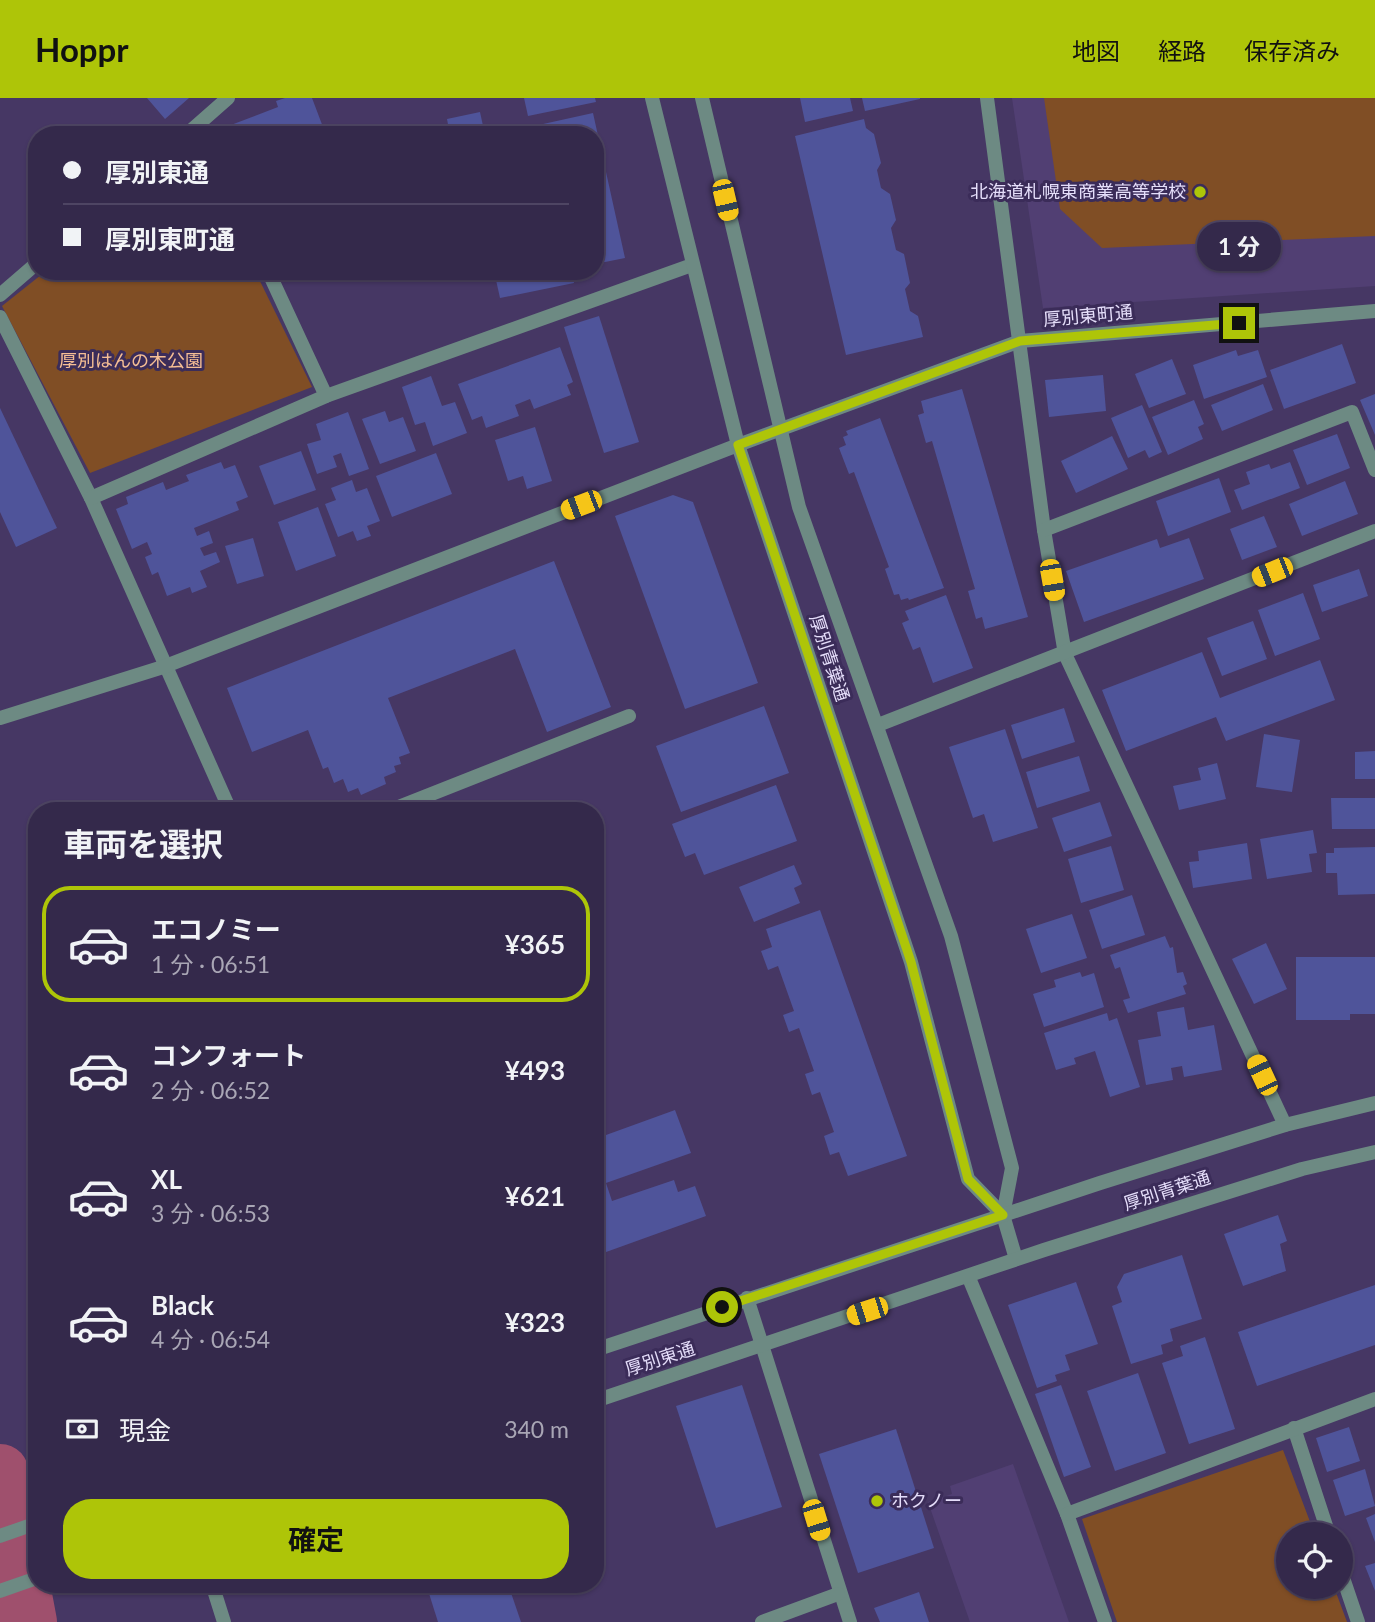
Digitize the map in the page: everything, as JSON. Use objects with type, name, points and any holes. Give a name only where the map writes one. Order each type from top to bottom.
[{"type":"street","points":[[204,126],[228,98]]},
{"type":"street","name":"厚別青葉通","points":[[652,98],[738,445],[911,962],[968,1179],[1003,1215]]},
{"type":"street","name":"厚別青葉通","points":[[702,98],[799,507],[951,936],[1012,1168],[1003,1215],[1016,1259],[1302,1169],[1375,1152]]},
{"type":"street","points":[[987,98],[1044,530],[1065,654],[1285,1125]]},
{"type":"street","points":[[91,498],[326,396],[692,265]]},
{"type":"street","points":[[0,295],[28,271]]},
{"type":"street","points":[[272,280],[326,396]]},
{"type":"street","name":"厚別東町通","points":[[0,718],[163,667],[779,429],[1020,341],[1375,311]]},
{"type":"street","points":[[0,317],[91,498],[163,667],[226,802]]},
{"type":"street","points":[[1044,530],[1352,412],[1375,470]]},
{"type":"street","points":[[878,725],[1375,531]]},
{"type":"street","points":[[411,802],[629,716]]},
{"type":"street","name":"厚別青葉通","points":[[1003,1215],[1285,1125],[1375,1103]]},
{"type":"street","name":"厚別東通","points":[[604,1347],[1003,1215]]},
{"type":"street","name":"厚別東通","points":[[604,1398],[969,1278],[1016,1259]]},
{"type":"street","points":[[969,1278],[1067,1514],[1105,1622]]},
{"type":"street","points":[[747,1298],[838,1594],[850,1622]]},
{"type":"street","points":[[1067,1514],[1375,1399]]},
{"type":"street","points":[[1294,1428],[1325,1522]]},
{"type":"street","points":[[0,1536],[28,1525]]},
{"type":"street","points":[[0,1591],[28,1581]]},
{"type":"street","points":[[215,1593],[224,1622]]},
{"type":"street","points":[[762,1622],[838,1594]]},
{"type":"street","points":[[1350,1599],[1358,1622]]},
{"type":"shaded area","name":"北海道札幌東商業高等学校","points":[[1012,98],[1375,98],[1375,286],[1043,308]]},
{"type":"shaded area","points":[[1013,1464],[1069,1622],[970,1622],[928,1502],[952,1494],[950,1486]]},
{"type":"green space","name":"北海道札幌東商業高等学校","points":[[1044,98],[1375,98],[1375,236],[1102,248],[1060,209]]},
{"type":"green space","name":"厚別はんの木公園","points":[[35,280],[259,280],[312,387],[90,473],[2,306]]},
{"type":"green space","points":[[1283,1450],[1310,1522],[1276,1522],[1276,1599],[1338,1599],[1347,1622],[1117,1622],[1082,1519]]},
{"type":"building","points":[[147,98],[189,98],[165,119]]},
{"type":"building","points":[[285,98],[312,98],[323,126],[228,126],[278,107],[276,101]]},
{"type":"building","points":[[524,98],[595,98],[596,102],[528,116]]},
{"type":"building","points":[[800,98],[850,98],[853,111],[805,122]]},
{"type":"building","points":[[862,98],[920,98],[920,99],[865,111]]},
{"type":"building","points":[[480,112],[483,126],[448,126],[447,119]]},
{"type":"building","points":[[593,113],[596,126],[534,126]]},
{"type":"building","points":[[864,119],[866,128],[874,134],[881,163],[877,170],[881,188],[890,194],[896,220],[891,228],[896,250],[904,254],[910,283],[905,289],[910,311],[918,316],[923,337],[846,355],[795,136]]},
{"type":"building","points":[[604,163],[625,258],[604,262]]},
{"type":"building","points":[[496,280],[574,280],[574,283],[500,298]]},
{"type":"building","points":[[599,316],[639,442],[604,453],[564,327]]},
{"type":"building","points":[[1342,344],[1356,383],[1284,409],[1270,370]]},
{"type":"building","points":[[560,347],[573,382],[567,385],[571,395],[534,409],[530,399],[515,405],[519,416],[486,428],[482,416],[472,420],[458,384]]},
{"type":"building","points":[[1236,350],[1238,356],[1258,350],[1267,377],[1204,399],[1193,365]]},
{"type":"building","points":[[1172,359],[1186,394],[1149,408],[1135,374]]},
{"type":"building","points":[[1103,375],[1106,411],[1049,417],[1045,380]]},
{"type":"building","points":[[431,376],[442,406],[455,402],[467,433],[433,446],[425,422],[415,425],[402,387]]},
{"type":"building","points":[[1263,384],[1273,410],[1222,431],[1211,405]]},
{"type":"building","points":[[962,389],[1028,617],[985,629],[982,617],[976,619],[968,591],[975,589],[932,441],[926,443],[918,415],[924,413],[921,401]]},
{"type":"building","points":[[1375,394],[1375,435],[1360,400]]},
{"type":"building","points":[[1194,400],[1204,424],[1198,427],[1203,439],[1168,455],[1152,417]]},
{"type":"building","points":[[1142,405],[1162,452],[1149,458],[1145,450],[1128,458],[1111,418]]},
{"type":"building","points":[[0,408],[57,528],[16,547],[0,512]]},
{"type":"building","points":[[385,411],[389,422],[403,417],[416,451],[380,464],[362,419]]},
{"type":"building","points":[[348,412],[369,469],[349,476],[341,453],[333,456],[337,467],[317,474],[307,444],[321,440],[316,424]]},
{"type":"building","points":[[880,418],[944,588],[909,600],[901,600],[899,594],[894,595],[885,569],[889,567],[854,472],[849,474],[839,448],[846,445],[843,437],[848,435],[846,431]]},
{"type":"building","points":[[535,427],[552,481],[527,489],[523,476],[508,481],[495,440]]},
{"type":"building","points":[[1337,434],[1350,468],[1307,485],[1293,450]]},
{"type":"building","points":[[1112,436],[1128,469],[1076,493],[1061,461]]},
{"type":"building","points":[[301,451],[316,490],[274,505],[259,466]]},
{"type":"building","points":[[436,453],[452,494],[392,517],[376,476]]},
{"type":"building","points":[[221,462],[224,469],[235,465],[248,497],[236,502],[239,510],[194,528],[197,536],[209,531],[213,543],[200,548],[204,556],[216,552],[220,562],[200,571],[207,587],[192,593],[190,587],[167,596],[158,572],[152,575],[145,557],[152,554],[147,542],[132,549],[116,509],[128,504],[126,497],[163,482],[166,490],[189,481],[186,475]]},
{"type":"building","points":[[1290,462],[1300,488],[1242,510],[1234,490],[1250,484],[1246,472],[1269,464],[1271,469]]},
{"type":"building","points":[[1219,478],[1231,512],[1168,536],[1156,501]]},
{"type":"building","points":[[352,480],[356,492],[367,488],[380,521],[367,526],[371,536],[357,541],[353,531],[338,537],[325,504],[336,500],[331,488]]},
{"type":"building","points":[[1345,481],[1358,514],[1302,536],[1289,504]]},
{"type":"building","points":[[673,495],[693,502],[758,683],[685,709],[615,516]]},
{"type":"building","points":[[318,507],[336,556],[296,571],[278,522]]},
{"type":"building","points":[[1264,516],[1277,547],[1242,560],[1230,529]]},
{"type":"building","points":[[253,538],[264,576],[237,584],[225,546]]},
{"type":"building","points":[[1189,538],[1204,579],[1084,622],[1066,571],[1157,539],[1160,548]]},
{"type":"building","points":[[554,561],[611,707],[547,732],[515,649],[388,698],[410,753],[399,757],[401,764],[394,766],[396,772],[384,777],[386,784],[361,795],[358,788],[348,792],[343,779],[334,783],[328,767],[323,769],[308,730],[252,752],[227,688]]},
{"type":"building","points":[[1359,569],[1368,596],[1322,612],[1313,585]]},
{"type":"building","points":[[1303,593],[1320,639],[1275,656],[1258,610]]},
{"type":"building","points":[[946,595],[973,668],[933,683],[920,647],[913,650],[902,623],[909,620],[905,611]]},
{"type":"building","points":[[1253,621],[1267,659],[1222,676],[1207,638]]},
{"type":"building","points":[[1202,652],[1220,698],[1320,660],[1335,700],[1226,741],[1216,717],[1126,751],[1102,690]]},
{"type":"building","points":[[764,706],[789,773],[681,812],[656,746]]},
{"type":"building","points":[[1064,708],[1075,742],[1022,759],[1011,725]]},
{"type":"building","points":[[1005,729],[1038,828],[993,842],[984,814],[973,818],[949,747]]},
{"type":"building","points":[[1264,734],[1300,740],[1292,792],[1256,787]]},
{"type":"building","points":[[1375,751],[1375,779],[1355,779],[1355,752]]},
{"type":"building","points":[[1079,756],[1090,791],[1037,808],[1026,772]]},
{"type":"building","points":[[1217,763],[1226,799],[1179,810],[1173,786],[1201,780],[1198,768]]},
{"type":"building","points":[[776,785],[797,841],[704,875],[695,853],[685,857],[672,824]]},
{"type":"building","points":[[1331,798],[1375,798],[1375,829],[1332,829]]},
{"type":"building","points":[[1100,802],[1112,836],[1064,852],[1052,818]]},
{"type":"building","points":[[1313,830],[1317,853],[1309,854],[1312,872],[1267,879],[1260,839]]},
{"type":"building","points":[[1247,843],[1252,879],[1193,888],[1189,862],[1199,861],[1198,851]]},
{"type":"building","points":[[1111,846],[1124,890],[1081,903],[1068,859]]},
{"type":"building","points":[[1375,847],[1375,894],[1338,895],[1337,873],[1326,873],[1326,853],[1334,853],[1334,848]]},
{"type":"building","points":[[794,865],[802,884],[794,888],[800,903],[754,922],[739,887]]},
{"type":"building","points":[[1132,895],[1145,935],[1102,949],[1089,910]]},
{"type":"building","points":[[820,910],[907,1156],[848,1176],[839,1152],[830,1155],[824,1136],[834,1132],[820,1092],[812,1095],[805,1074],[814,1071],[799,1028],[789,1032],[783,1015],[794,1011],[778,966],[768,970],[761,951],[772,947],[766,929]]},
{"type":"building","points":[[1072,914],[1087,958],[1041,973],[1026,929]]},
{"type":"building","points":[[1165,936],[1170,948],[1173,947],[1177,973],[1183,972],[1187,984],[1183,986],[1186,994],[1128,1013],[1123,1000],[1130,998],[1120,967],[1115,969],[1110,955]]},
{"type":"building","points":[[1266,943],[1287,989],[1254,1004],[1232,959]]},
{"type":"building","points":[[1296,957],[1375,957],[1375,1014],[1350,1014],[1350,1020],[1296,1020]]},
{"type":"building","points":[[1080,972],[1082,977],[1094,973],[1104,1007],[1044,1027],[1033,994],[1056,987],[1054,980]]},
{"type":"building","points":[[1184,1007],[1188,1030],[1214,1025],[1222,1070],[1184,1077],[1182,1066],[1171,1068],[1173,1080],[1146,1085],[1138,1040],[1161,1036],[1157,1012]]},
{"type":"building","points":[[1107,1013],[1109,1021],[1117,1018],[1140,1087],[1110,1097],[1095,1051],[1074,1058],[1076,1064],[1056,1070],[1044,1033]]},
{"type":"building","points":[[675,1110],[691,1153],[606,1183],[612,1201],[674,1180],[678,1192],[695,1186],[706,1216],[604,1253],[604,1136]]},
{"type":"building","points":[[1278,1215],[1287,1241],[1280,1244],[1286,1271],[1243,1286],[1224,1234]]},
{"type":"building","points":[[1182,1255],[1202,1319],[1170,1329],[1173,1341],[1161,1345],[1163,1354],[1131,1364],[1112,1306],[1122,1302],[1117,1287],[1124,1274]]},
{"type":"building","points":[[1076,1282],[1098,1344],[1065,1355],[1070,1370],[1055,1375],[1057,1381],[1037,1388],[1008,1305]]},
{"type":"building","points":[[1375,1285],[1375,1345],[1257,1386],[1238,1332]]},
{"type":"building","points":[[1205,1337],[1235,1429],[1189,1444],[1162,1363],[1183,1356],[1180,1346]]},
{"type":"building","points":[[1138,1373],[1166,1453],[1115,1471],[1087,1391]]},
{"type":"building","points":[[742,1385],[782,1507],[716,1528],[676,1406]]},
{"type":"building","points":[[1061,1385],[1091,1467],[1064,1477],[1035,1394]]},
{"type":"building","points":[[1349,1427],[1360,1461],[1327,1472],[1316,1438]]},
{"type":"building","name":"ホクノー","points":[[896,1429],[934,1548],[858,1573],[819,1454]]},
{"type":"building","points":[[1365,1469],[1375,1506],[1345,1516],[1333,1480]]},
{"type":"building","points":[[1375,1514],[1375,1542],[1366,1518]]},
{"type":"building","points":[[1375,1563],[1375,1591],[1365,1566]]},
{"type":"building","points":[[919,1592],[929,1622],[880,1622],[874,1608]]},
{"type":"building","points":[[429,1593],[511,1593],[521,1622],[438,1622]]},
{"type":"waterway","points":[[0,1473],[28,1622]]},
{"type":"place","name":"北海道札幌東商業高等学校","points":[[1200,192]]},
{"type":"place","name":"ホクノー","points":[[877,1501]]},
{"type":"route","points":[[722,1307],[1003,1215],[968,1179],[911,962],[738,445],[1020,341],[1239,323]]}]
